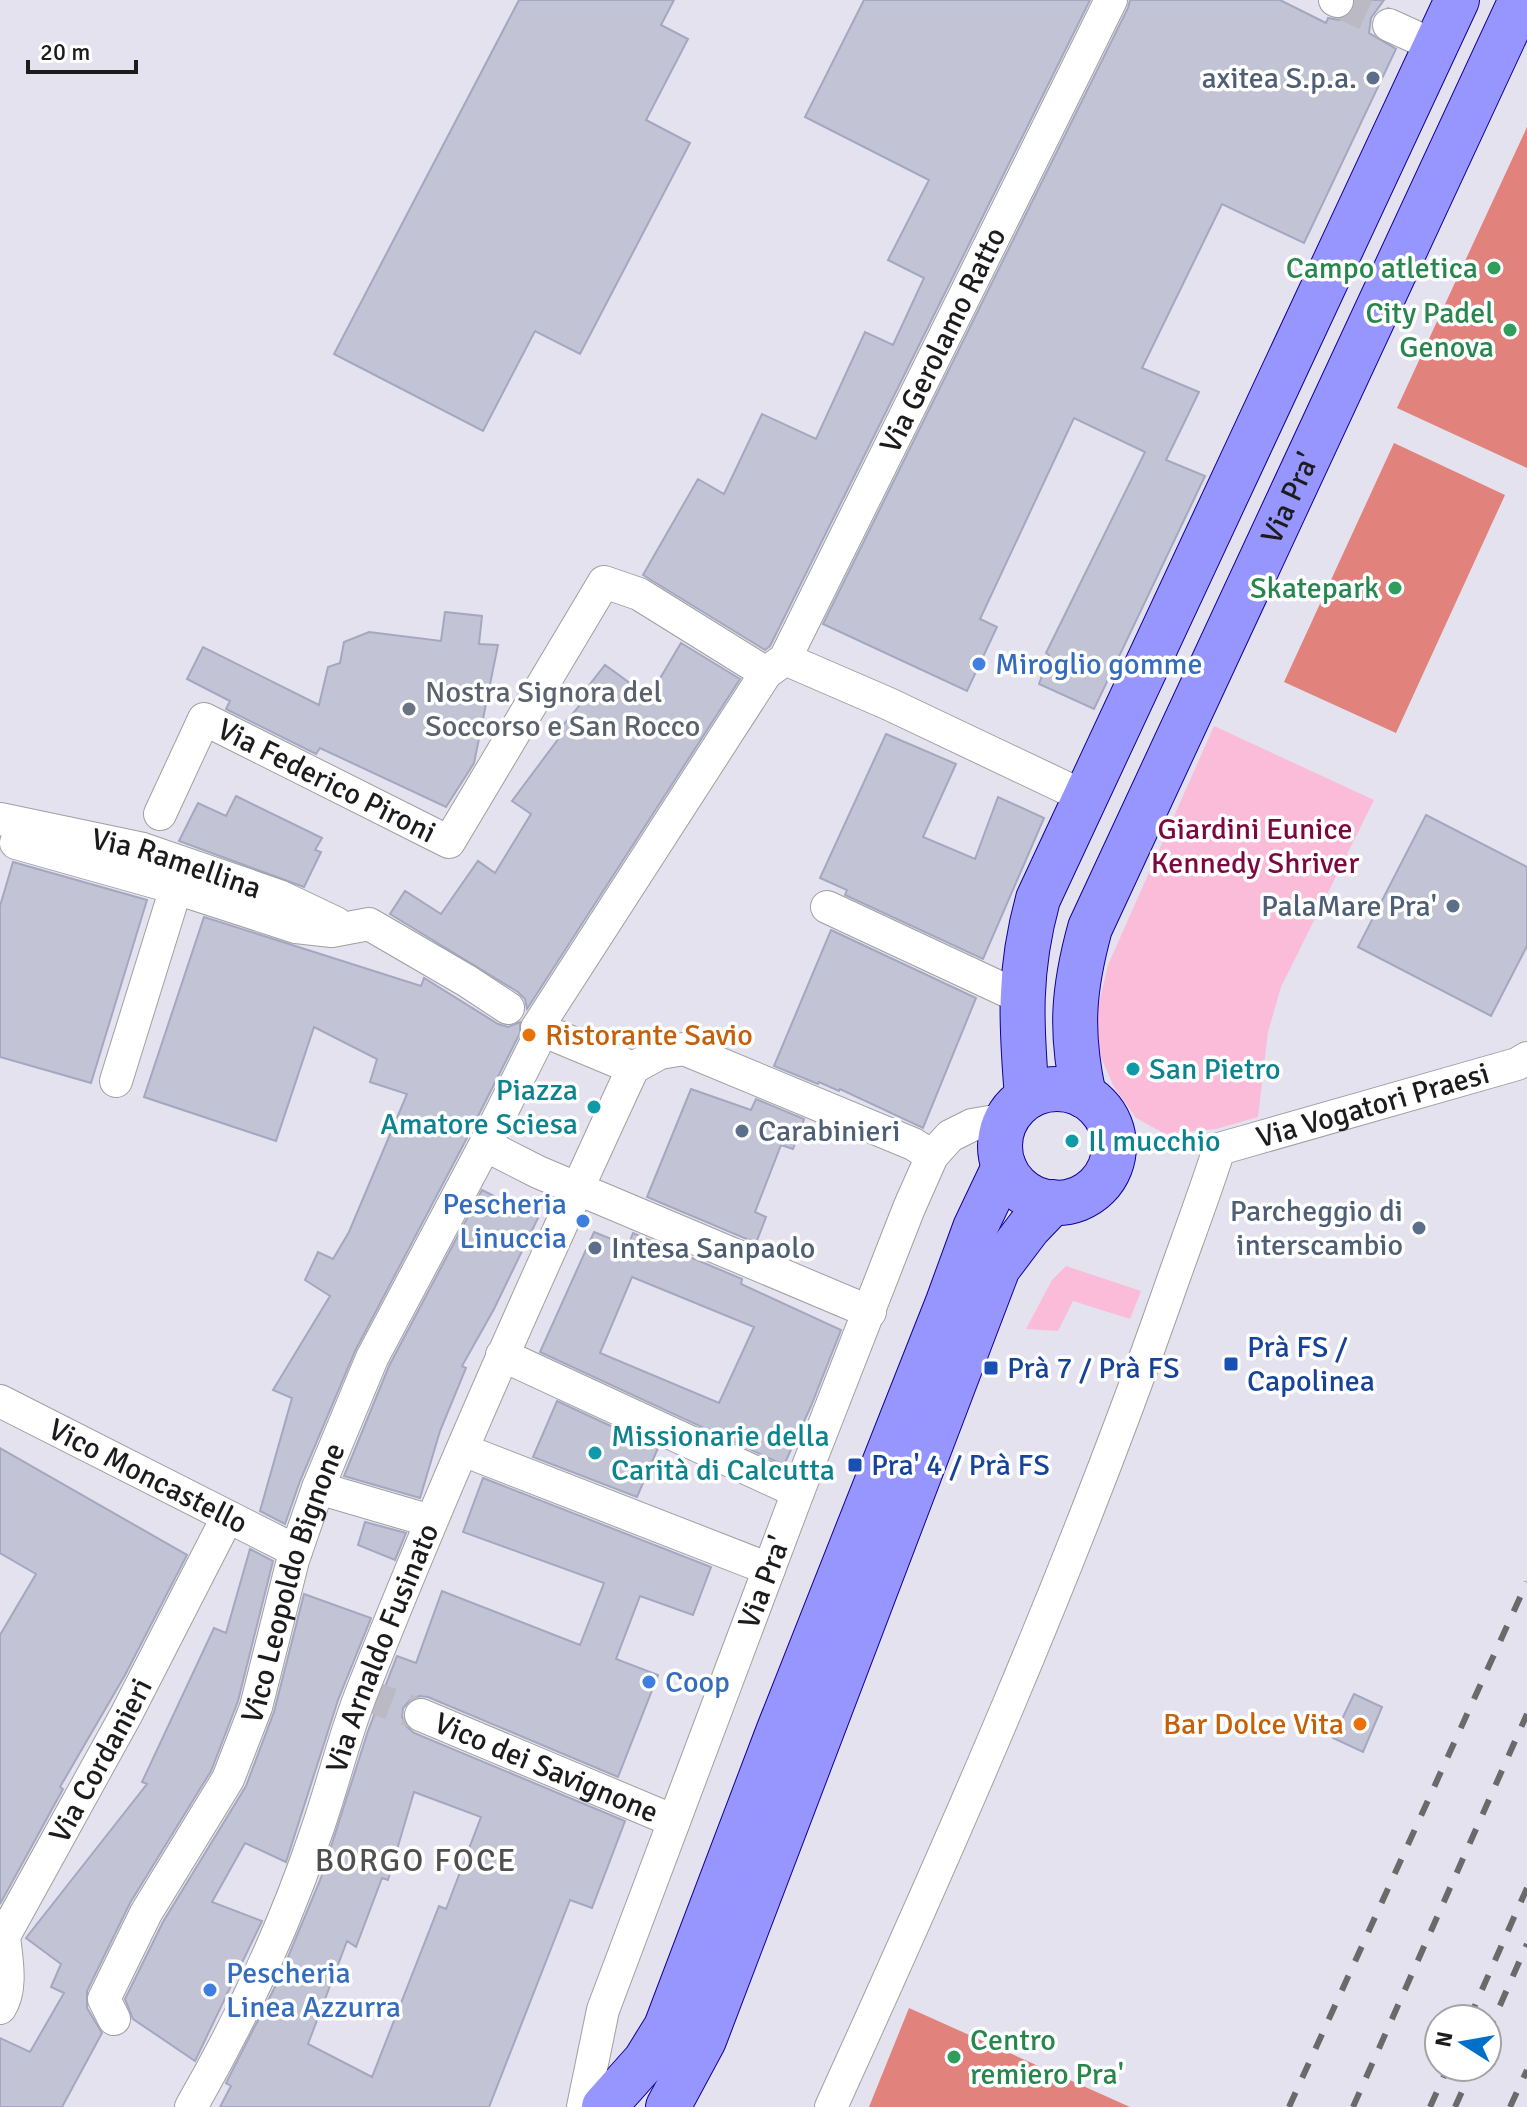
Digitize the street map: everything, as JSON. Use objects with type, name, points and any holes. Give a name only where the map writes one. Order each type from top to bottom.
[{"type":"main road","name":"Via Pra'","points":[[1020,1104],[1020,997],[1027,937],[1038,899],[1457,0]]},
{"type":"main road","name":"Via Pra'","points":[[1084,1096],[1074,1044],[1077,974],[1090,928],[1521,0]]},
{"type":"main road","points":[[604,2107],[645,2061],[666,2027],[975,1228],[1004,1167],[1001,1138],[1020,1104],[1056,1089],[1084,1096],[1095,1103],[1110,1126],[1114,1140],[1109,1168],[1092,1191],[1066,1202],[1037,1199],[1024,1192],[1004,1167]]},
{"type":"main road","points":[[668,2107],[704,2040],[998,1268],[1029,1227],[1053,1202]]},
{"type":"street","name":"Via Gerolamo Ratto","points":[[540,1030],[776,666],[1111,0]]},
{"type":"street","points":[[1389,25],[1435,46]]},
{"type":"street","name":"Via Federico Pironi","points":[[160,814],[204,719],[449,842],[604,582],[639,594],[776,666],[889,704],[1085,797]]},
{"type":"street","name":"Via Ramellina","points":[[8,831],[296,927],[332,931],[369,924],[508,1008]]},
{"type":"street","name":"Via Ramellina","points":[[8,831],[143,849],[279,896],[346,928]]},
{"type":"street","name":"Via Ramellina","points":[[116,1081],[176,888]]},
{"type":"street","points":[[827,907],[1020,997]]},
{"type":"street","points":[[633,1068],[540,1030],[485,1145],[538,1172],[870,1312]]},
{"type":"street","points":[[592,1194],[633,1068],[660,1053],[684,1049],[913,1144],[932,1156]]},
{"type":"street","name":"Via Vogatori Praesi","points":[[831,2107],[902,1950],[1107,1466],[1219,1149],[1503,1068],[1527,1058]]},
{"type":"street","name":"Via Pra'","points":[[583,2107],[603,2010],[798,1492],[909,1208],[932,1156],[950,1136],[972,1125],[1007,1119],[1020,1104]]},
{"type":"street","name":"Vico Leopoldo Bignone","points":[[114,2019],[104,1999],[146,1913],[228,1779],[256,1707],[296,1551],[318,1488],[372,1358],[485,1145]]},
{"type":"street","name":"Via Arnaldo Fusinato","points":[[191,2107],[278,1934],[316,1834],[361,1693],[502,1355],[592,1194]]},
{"type":"street","points":[[502,1355],[798,1492]]},
{"type":"street","name":"Vico Moncastello","points":[[0,1401],[296,1551]]},
{"type":"street","points":[[463,1450],[769,1569]]},
{"type":"street","points":[[318,1488],[431,1521]]},
{"type":"street","name":"Via Cordanieri","points":[[0,2008],[7,1976],[4,1936],[126,1715],[227,1518]]},
{"type":"street","name":"Vico dei Savignone","points":[[421,1715],[674,1821]]},
{"type":"green space","name":"Giardini Eunice Kennedy Shriver","points":[[1214,726],[1374,800],[1281,987],[1268,1032],[1258,1117],[1216,1129],[1165,1134],[1136,1118],[1114,1087],[1098,1051],[1096,1016],[1108,965]]},
{"type":"green space","points":[[1066,1266],[1141,1291],[1130,1319],[1073,1301],[1058,1331],[1026,1329],[1052,1280]]},
{"type":"shaded area","name":"Campo atletica","points":[[1527,127],[1527,468],[1397,408]]},
{"type":"shaded area","name":"Skatepark","points":[[1394,443],[1505,495],[1396,733],[1284,682]]},
{"type":"shaded area","name":"Centro remiero Pra'","points":[[909,2008],[1130,2107],[869,2107]]},
{"type":"building","points":[[519,0],[674,0],[661,25],[688,39],[646,120],[690,143],[580,354],[535,331],[483,431],[334,354]]},
{"type":"building","points":[[864,0],[1090,0],[770,646],[765,650],[643,575],[698,479],[724,494],[762,414],[816,439],[865,332],[893,345],[924,278],[888,260],[929,180],[805,117]]},
{"type":"building","points":[[1130,0],[1280,0],[1326,23],[1328,18],[1339,20],[1348,16],[1356,0],[1384,0],[1371,18],[1369,33],[1396,49],[1304,243],[1222,204],[1142,368],[1199,392],[1166,460],[1205,476],[1094,709],[1039,684],[1049,655],[1046,653],[1145,452],[1074,418],[980,619],[997,627],[967,691],[823,624]]},
{"type":"building","name":"Nostra Signora del Soccorso e San Rocco","points":[[445,612],[482,616],[479,644],[498,645],[474,763],[446,807],[320,748],[316,754],[226,709],[230,701],[187,679],[203,647],[319,705],[328,667],[340,663],[344,642],[369,632],[441,641]]},
{"type":"building","points":[[681,643],[740,679],[527,1009],[525,999],[518,992],[390,914],[405,891],[441,914],[478,861],[495,873],[531,814],[512,801],[562,734],[558,731],[580,705],[576,702],[605,665],[649,697]]},
{"type":"building","points":[[886,734],[956,764],[923,837],[975,859],[998,797],[1044,818],[983,959],[845,895],[847,890],[820,878]]},
{"type":"building","points":[[236,796],[322,838],[315,850],[321,852],[304,887],[179,841],[198,803],[226,816]]},
{"type":"building","name":"PalaMare Pra'","points":[[1426,815],[1527,867],[1527,946],[1491,1016],[1358,947]]},
{"type":"building","points":[[13,862],[147,900],[91,1083],[0,1057],[0,906]]},
{"type":"building","points":[[204,917],[421,986],[424,978],[498,1024],[508,1027],[520,1022],[520,1033],[355,1351],[285,1524],[260,1511],[292,1398],[273,1390],[330,1296],[305,1280],[318,1252],[333,1259],[349,1232],[407,1094],[370,1082],[377,1059],[314,1027],[276,1141],[144,1097]]},
{"type":"building","points":[[831,930],[976,998],[923,1128],[840,1089],[818,1084],[774,1066]]},
{"type":"building","points":[[691,1089],[751,1110],[756,1099],[804,1119],[793,1149],[781,1145],[755,1212],[766,1217],[756,1243],[647,1197]]},
{"type":"building","points":[[482,1190],[538,1218],[494,1309],[462,1366],[466,1368],[440,1431],[420,1498],[344,1476],[389,1366]]},
{"type":"building","points":[[594,1232],[628,1246],[633,1233],[742,1279],[741,1284],[841,1330],[784,1465],[540,1352]],"holes":[[[632,1277],[754,1327],[719,1403],[600,1353]]]},
{"type":"building","name":"Missionarie della Carità di Calcutta","points":[[557,1401],[658,1448],[637,1497],[533,1457]]},
{"type":"building","points":[[0,1448],[187,1555],[0,1904],[0,1635],[36,1574],[0,1553]]},
{"type":"building","points":[[483,1478],[711,1567],[693,1615],[640,1596],[616,1659],[658,1675],[618,1777],[428,1697],[419,1696],[403,1708],[402,1717],[414,1733],[625,1821],[592,1908],[570,1900],[489,2107],[220,2107],[231,2086],[226,2083],[278,1981],[321,1878],[368,1731],[397,1656],[416,1663],[442,1591],[580,1645],[604,1583],[463,1532]],"holes":[[[414,1792],[481,1817],[446,1909],[439,1906],[372,2077],[308,2044],[347,1941],[356,1947],[382,1878],[388,1880]]]},
{"type":"building","points":[[365,1522],[406,1533],[395,1560],[358,1545]]},
{"type":"building","points":[[250,1549],[273,1561],[238,1701],[211,1771],[130,1903],[87,1991],[87,2008],[102,2033],[62,2107],[0,2107],[0,2038],[30,2052],[64,1993],[51,1987],[61,1964],[26,1938],[147,1784],[142,1782],[214,1628],[226,1633]]},
{"type":"building","points":[[304,1594],[371,1618],[338,1700],[286,1862],[245,1843],[212,1902],[262,1921],[195,2061],[133,2019],[125,1999],[163,1922],[246,1786],[274,1712]]},
{"type":"building","points":[[1354,1694],[1382,1707],[1363,1752],[1333,1738]]},
{"type":"tunnel","points":[[1337,1],[1389,25]]},
{"type":"tunnel","points":[[361,1693],[421,1715]]},
{"type":"railway","points":[[1289,2107],[1527,1582]]},
{"type":"railway","points":[[1353,2107],[1527,1714]]},
{"type":"railway","points":[[1476,2003],[1527,1888]]},
{"type":"railway","points":[[1501,2003],[1527,1944]]},
{"type":"railway","points":[[1510,2107],[1527,2070]]},
{"type":"railway","points":[[1430,2107],[1441,2083]]},
{"type":"railway","points":[[1455,2107],[1466,2083]]},
{"type":"place","name":"axitea S.p.a.","points":[[1373,78]]},
{"type":"place","name":"Campo atletica","points":[[1494,268]]},
{"type":"place","name":"City Padel Genova","points":[[1510,330]]},
{"type":"place","name":"Skatepark","points":[[1395,588]]},
{"type":"place","name":"Miroglio gomme","points":[[979,664]]},
{"type":"place","name":"Nostra Signora del Soccorso e San Rocco","points":[[409,709]]},
{"type":"place","name":"PalaMare Pra'","points":[[1453,906]]},
{"type":"place","name":"Ristorante Savio","points":[[529,1035]]},
{"type":"place","name":"San Pietro","points":[[1133,1069]]},
{"type":"place","name":"Piazza Amatore Sciesa","points":[[594,1107]]},
{"type":"place","name":"Carabinieri","points":[[742,1131]]},
{"type":"place","name":"Il mucchio","points":[[1072,1141]]},
{"type":"place","name":"Pescheria Linuccia","points":[[583,1221]]},
{"type":"place","name":"Parcheggio di interscambio","points":[[1419,1228]]},
{"type":"place","name":"Intesa Sanpaolo","points":[[595,1248]]},
{"type":"place","name":"Prà FS / Capolinea","points":[[1231,1364]]},
{"type":"place","name":"Prà 7 / Prà FS","points":[[991,1368]]},
{"type":"place","name":"Missionarie della Carità di Calcutta","points":[[595,1453]]},
{"type":"place","name":"Pra' 4 / Prà FS","points":[[855,1465]]},
{"type":"place","name":"Coop","points":[[649,1682]]},
{"type":"place","name":"Bar Dolce Vita","points":[[1360,1724]]},
{"type":"place","name":"Pescheria Linea Azzurra","points":[[210,1990]]},
{"type":"place","name":"Centro remiero Pra'","points":[[954,2057]]},
{"type":"district","name":"BORGO FOCE","points":[[416,1860]]}]
